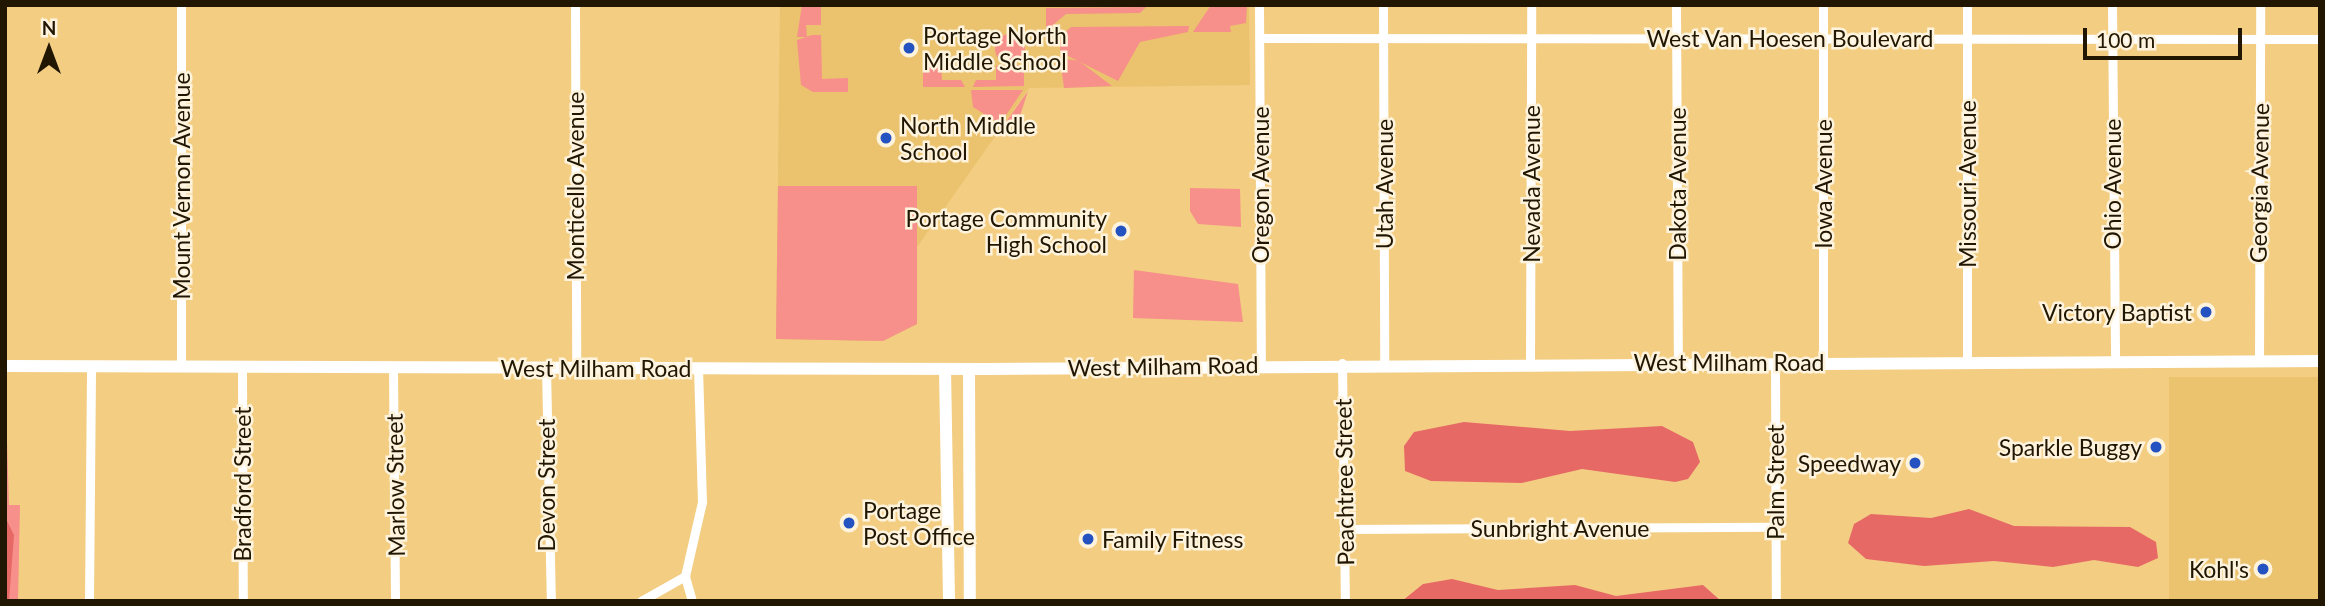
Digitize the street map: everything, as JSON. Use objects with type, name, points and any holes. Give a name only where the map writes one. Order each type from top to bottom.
[{"type":"street","name":"Mount Vernon Avenue","points":[[181,5],[181,367]]},
{"type":"street","name":"Monticello Avenue","points":[[575,5],[576,368]]},
{"type":"street","name":"Oregon Avenue","points":[[1259,5],[1261,364]]},
{"type":"street","name":"Utah Avenue","points":[[1383,5],[1384,363]]},
{"type":"street","name":"Nevada Avenue","points":[[1530,363],[1531,5]]},
{"type":"street","name":"Dakota Avenue","points":[[1676,5],[1678,362]]},
{"type":"street","name":"Iowa Avenue","points":[[1823,5],[1823,362]]},
{"type":"street","name":"Missouri Avenue","points":[[1966,5],[1967,362]]},
{"type":"street","name":"Ohio Avenue","points":[[2112,5],[2115,362]]},
{"type":"street","name":"Georgia Avenue","points":[[2259,361],[2260,5]]},
{"type":"street","name":"West Van Hoesen Boulevard","points":[[1260,38],[2320,39]]},
{"type":"street","name":"West Milham Road","points":[[5,366],[969,369],[1342,363],[2320,361]]},
{"type":"street","name":"Peachtree Street","points":[[1342,363],[1345,601]]},
{"type":"street","name":"Palm Street","points":[[1775,363],[1776,601]]},
{"type":"street","points":[[89,601],[91,367]]},
{"type":"street","name":"Bradford Street","points":[[242,368],[243,601]]},
{"type":"street","name":"Marlow Street","points":[[393,368],[395,601]]},
{"type":"street","name":"Devon Street","points":[[546,368],[551,601]]},
{"type":"street","points":[[692,601],[685,576],[702,502],[698,368]]},
{"type":"street","points":[[945,369],[949,601]]},
{"type":"street","points":[[969,369],[970,601]]},
{"type":"street","name":"Sunbright Avenue","points":[[1346,529],[1775,527]]},
{"type":"street","points":[[642,601],[685,576]]},
{"type":"shaded area","name":"North Middle School","points":[[780,5],[1249,5],[1250,85],[1029,88],[915,250],[917,324],[883,341],[776,339]]},
{"type":"shaded area","points":[[802,5],[821,5],[821,25],[806,25],[807,37],[797,37]]},
{"type":"shaded area","points":[[1211,5],[1247,5],[1246,23],[1230,26],[1231,32],[1193,32]]},
{"type":"shaded area","points":[[1146,7],[1140,13],[1066,14],[1046,31],[1046,8]]},
{"type":"shaded area","points":[[1189,26],[1188,32],[1140,42],[1118,81],[1060,52],[1061,36],[1071,27]]},
{"type":"shaded area","points":[[1010,34],[1021,38],[1025,49],[1021,60],[1010,64],[999,60],[995,49],[999,38]]},
{"type":"shaded area","points":[[821,35],[822,79],[848,78],[848,92],[813,92],[801,85],[797,40]]},
{"type":"shaded area","points":[[1060,58],[1079,61],[1112,86],[1064,88]]},
{"type":"shaded area","points":[[1024,65],[1024,86],[973,87],[976,80],[996,80],[996,66]]},
{"type":"shaded area","points":[[923,66],[941,66],[942,80],[961,80],[965,87],[923,87]]},
{"type":"shaded area","points":[[971,90],[1023,90],[1000,124],[973,107]]},
{"type":"shaded area","points":[[1028,91],[1018,122],[1003,129],[1003,126]]},
{"type":"shaded area","points":[[778,186],[917,186],[917,324],[883,341],[776,339]]},
{"type":"shaded area","points":[[1190,188],[1240,189],[1241,227],[1198,224],[1190,211]]},
{"type":"shaded area","points":[[1134,270],[1238,284],[1243,322],[1133,318]]},
{"type":"shaded area","points":[[2169,377],[2320,377],[2320,601],[2169,601]]},
{"type":"shaded area","points":[[5,378],[9,505],[20,505],[18,601],[5,601]]},
{"type":"shaded area","points":[[1464,422],[1570,431],[1662,426],[1693,442],[1700,462],[1688,479],[1675,482],[1582,469],[1522,483],[1431,481],[1405,471],[1404,446],[1414,432]]},
{"type":"shaded area","points":[[1969,509],[2014,526],[2130,527],[2156,542],[2158,558],[2138,567],[2094,560],[2053,567],[1994,561],[1924,566],[1866,559],[1848,543],[1854,524],[1871,514],[1931,518]]},
{"type":"shaded area","points":[[5,517],[14,535],[9,601],[5,601]]},
{"type":"shaded area","points":[[1452,579],[1498,590],[1575,585],[1616,596],[1703,585],[1721,601],[1402,601],[1423,584]]},
{"type":"place","name":"Portage North Middle School","points":[[909,48]]},
{"type":"place","name":"North Middle School","points":[[886,138]]},
{"type":"place","name":"Portage Community High School","points":[[1121,231]]},
{"type":"place","name":"Victory Baptist","points":[[2206,312]]},
{"type":"place","name":"Sparkle Buggy","points":[[2156,447]]},
{"type":"place","name":"Speedway","points":[[1915,463]]},
{"type":"place","name":"Portage Post Office","points":[[849,523]]},
{"type":"place","name":"Family Fitness","points":[[1088,539]]},
{"type":"place","name":"Kohl's","points":[[2263,569]]}]
